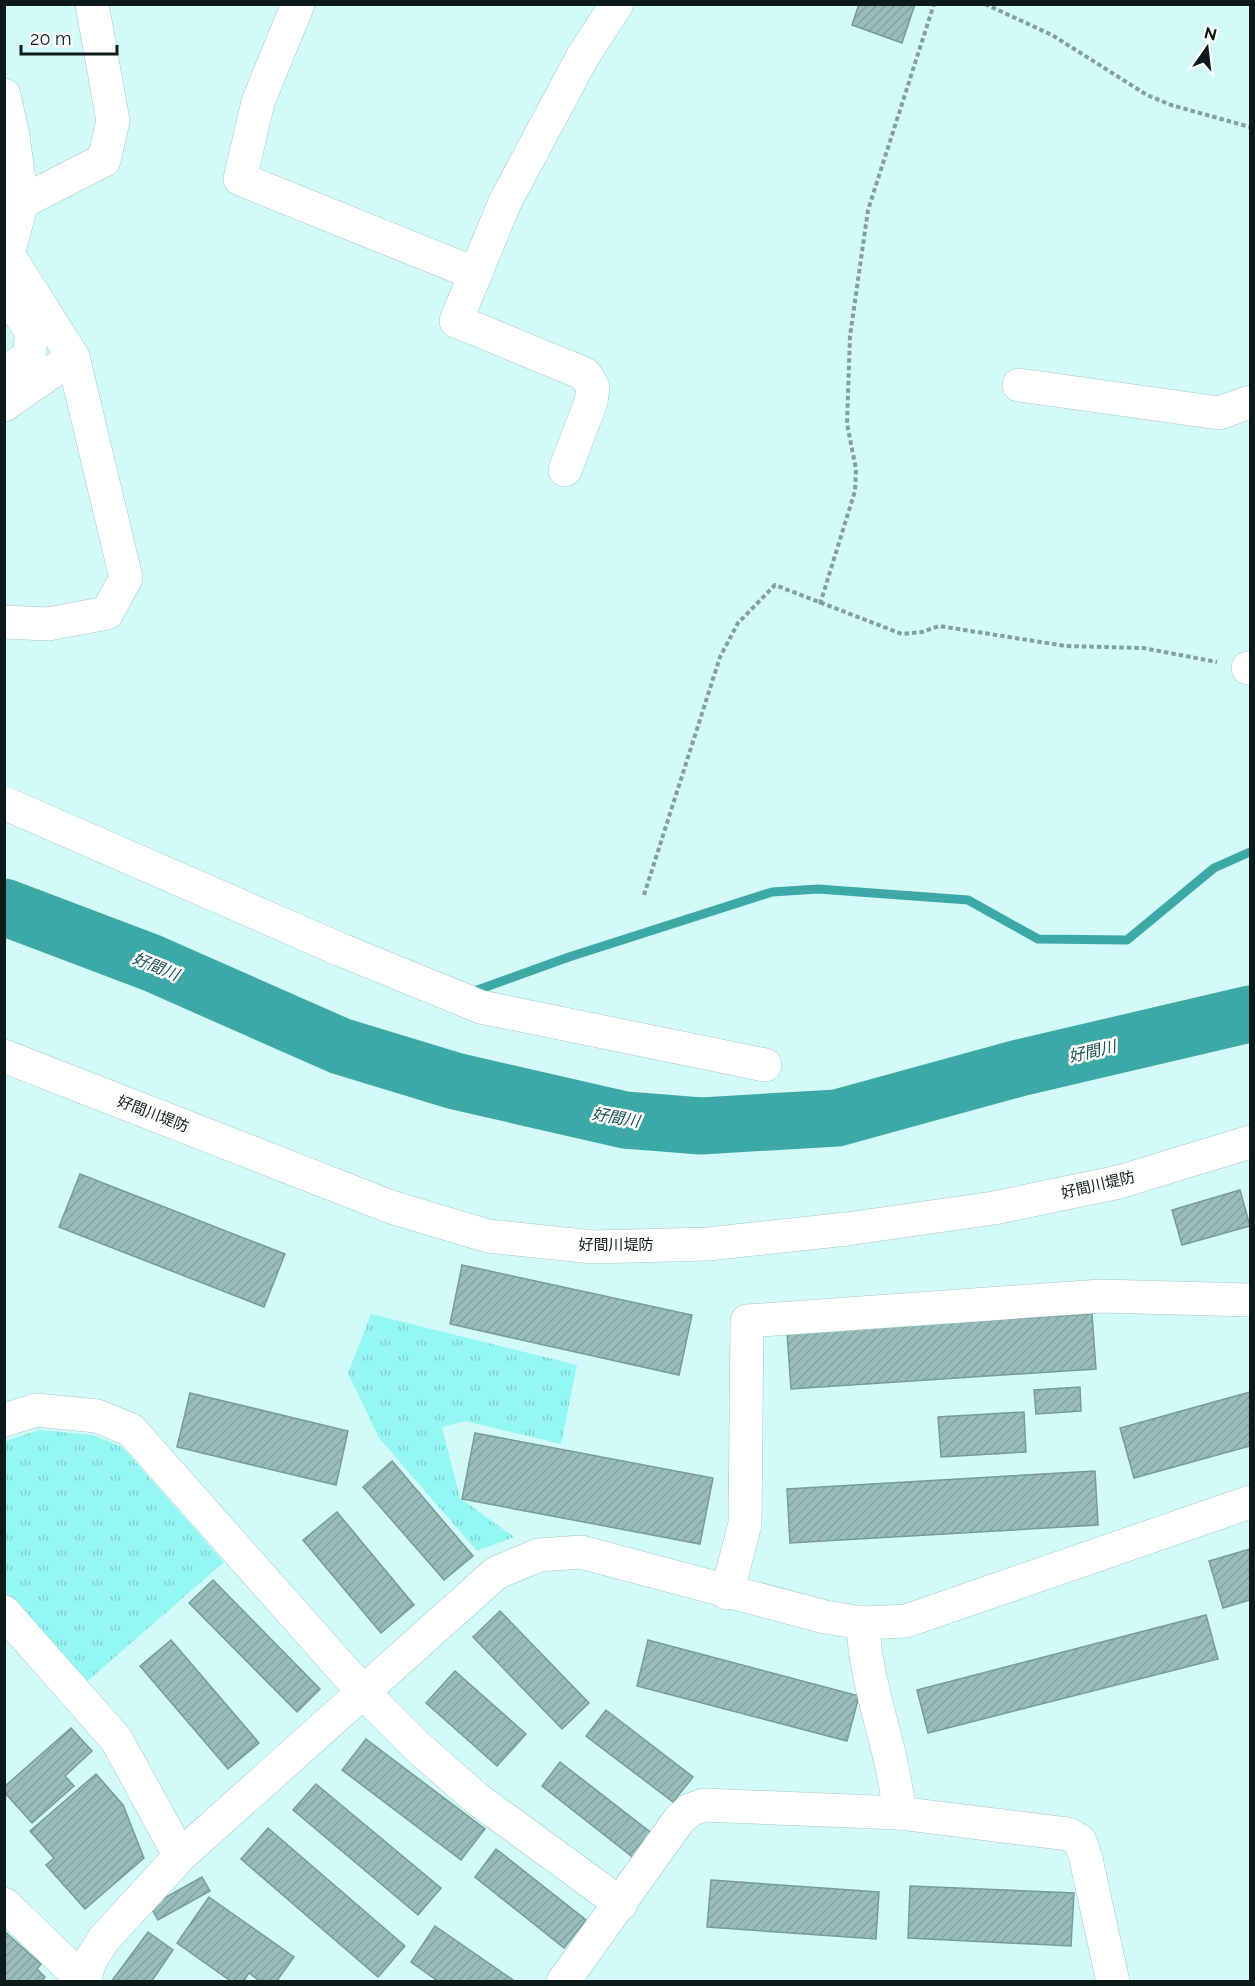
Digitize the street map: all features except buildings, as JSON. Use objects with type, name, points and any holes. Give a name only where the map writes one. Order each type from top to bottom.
[{"type":"street","points":[[22,202],[104,160],[113,121],[92,4]]},
{"type":"street","points":[[298,4],[258,102],[240,179],[476,274]]},
{"type":"street","points":[[565,470],[591,402],[593,387],[585,374],[456,321],[516,181],[583,56],[617,4]]},
{"type":"street","points":[[4,95],[14,136],[22,202],[8,254],[73,357],[126,578],[107,613],[48,624],[4,622]]},
{"type":"street","points":[[4,290],[32,333],[29,356],[4,374]]},
{"type":"street","points":[[4,405],[73,357]]},
{"type":"street","points":[[1019,385],[1219,413],[1251,402]]},
{"type":"street","points":[[4,803],[339,949],[481,1006],[765,1065]]},
{"type":"street","name":"好間川堤防","points":[[4,1056],[391,1207],[488,1236],[592,1247],[708,1244],[847,1229],[994,1208],[1119,1182],[1251,1142]]},
{"type":"street","points":[[727,1593],[745,1524],[747,1321],[1101,1296],[1251,1300]]},
{"type":"street","points":[[4,1420],[36,1410],[97,1416],[131,1430],[363,1692],[419,1748],[476,1798],[621,1904]]},
{"type":"street","points":[[4,1905],[84,1981],[90,1961],[103,1940],[180,1857],[496,1573],[539,1555],[581,1552],[727,1593],[825,1617],[863,1623],[906,1621],[1251,1502]]},
{"type":"street","points":[[4,1612],[117,1739],[180,1857]]},
{"type":"street","points":[[863,1623],[866,1666],[897,1789],[899,1813]]},
{"type":"street","points":[[563,1982],[679,1820],[690,1810],[704,1805],[899,1813],[1068,1834],[1080,1841],[1113,1982]]},
{"type":"path","points":[[820,603],[855,490],[856,469],[847,424],[850,336],[868,210],[934,4]]},
{"type":"path","points":[[985,4],[1052,34],[1147,95],[1171,105],[1251,127]]},
{"type":"path","points":[[644,895],[720,657],[738,622],[775,585],[902,634],[922,632],[939,626],[1066,646],[1143,648],[1249,668]]},
{"type":"green space","points":[[371,1314],[577,1365],[561,1444],[465,1421],[442,1427],[460,1498],[514,1537],[477,1551],[379,1438],[348,1373]]},
{"type":"green space","points":[[40,1430],[93,1435],[122,1447],[224,1562],[83,1685],[5,1592],[4,1441]]},
{"type":"waterway","points":[[469,993],[569,957],[772,892],[818,889],[968,900],[1038,939],[1127,940],[1214,868],[1250,852]]},
{"type":"waterway","name":"好間川","points":[[4,907],[152,963],[340,1046],[455,1081],[625,1120],[701,1126],[837,1118],[1019,1068],[1250,1014]]}]
